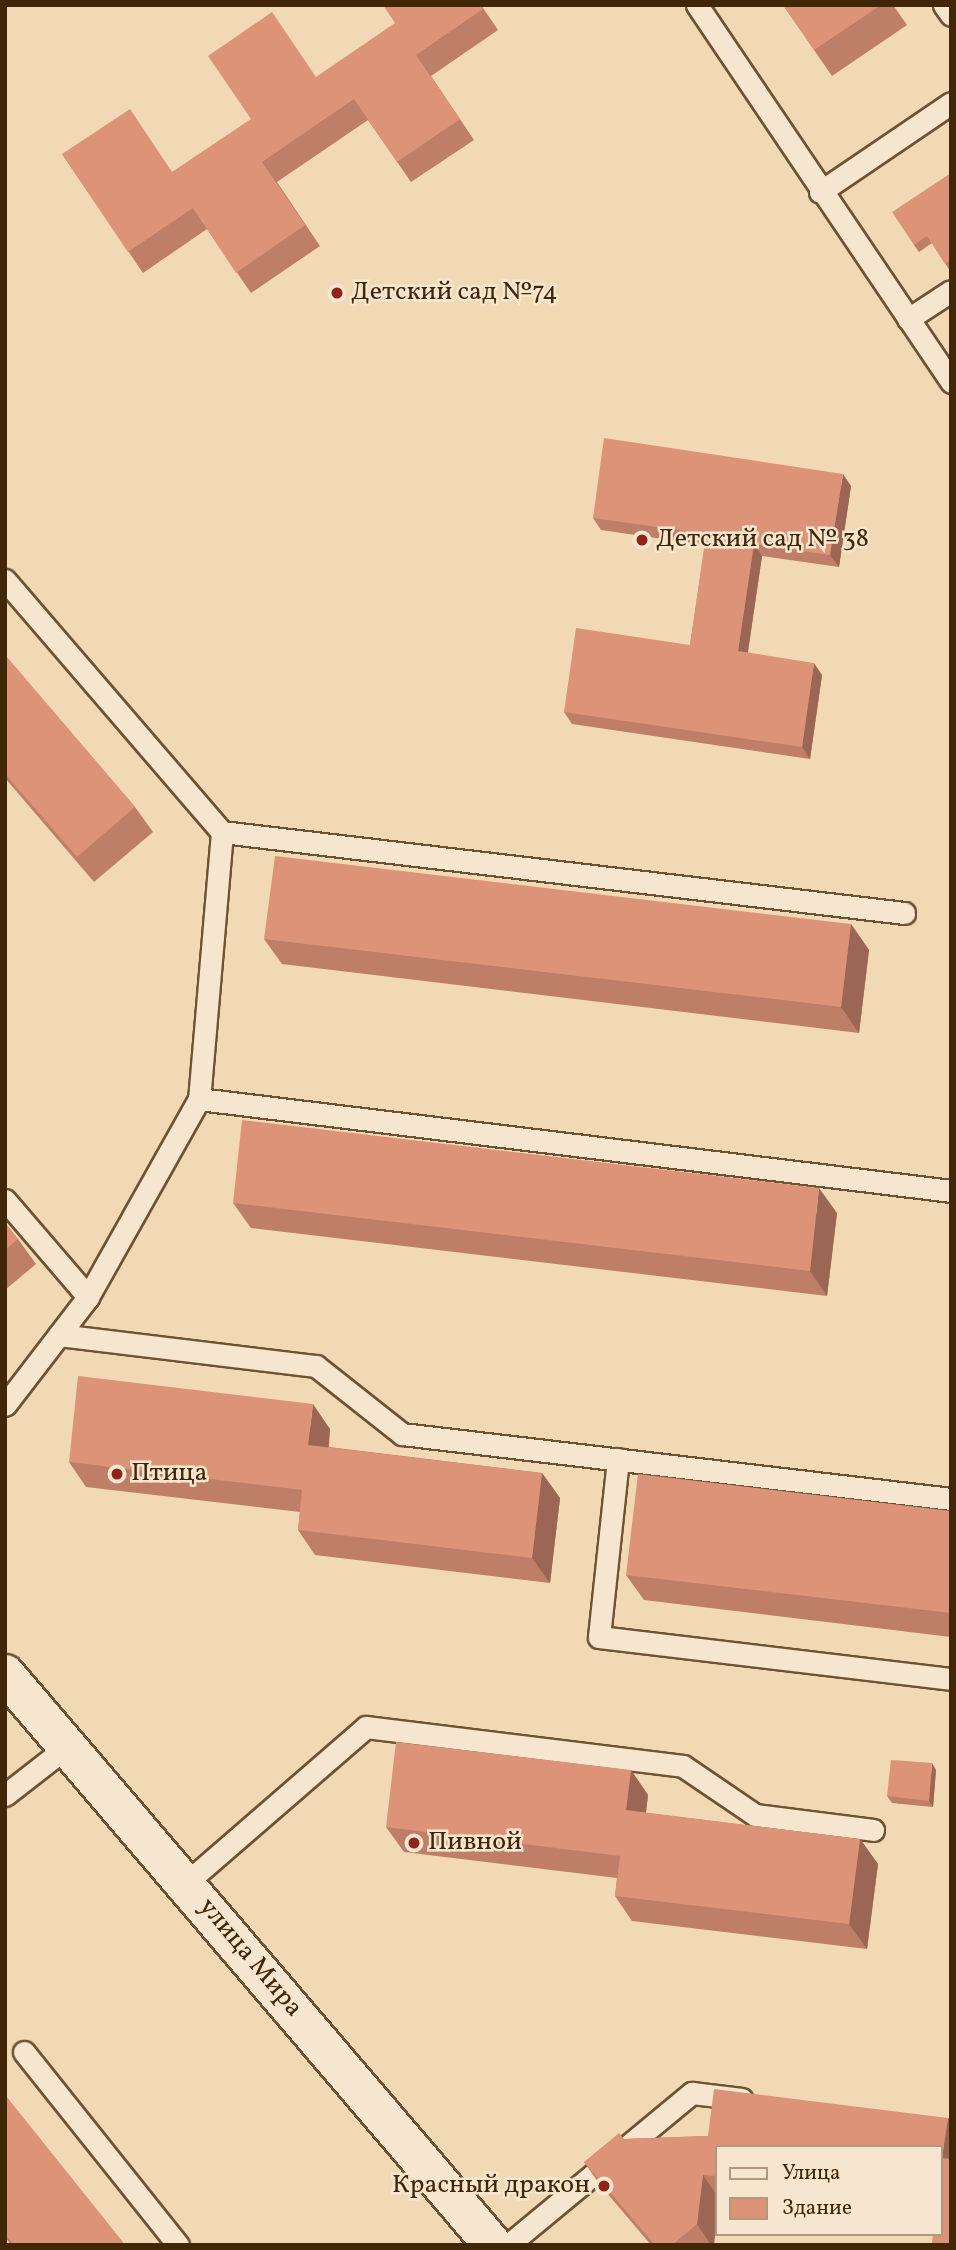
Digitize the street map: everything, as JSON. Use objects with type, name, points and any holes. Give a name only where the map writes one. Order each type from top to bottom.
[{"type":"main road","name":"улица Мира","points":[[5,1674],[493,2245]]},
{"type":"lane","points":[[697,5],[820,192],[951,382]]},
{"type":"lane","points":[[944,5],[951,15]]},
{"type":"lane","points":[[820,192],[951,103]]},
{"type":"lane","points":[[908,319],[951,291]]},
{"type":"lane","points":[[5,580],[222,832],[904,913]]},
{"type":"lane","points":[[5,1405],[89,1297],[199,1099],[222,832]]},
{"type":"lane","points":[[199,1099],[951,1191]]},
{"type":"lane","points":[[5,1200],[89,1297]]},
{"type":"lane","points":[[59,1335],[316,1366],[402,1434],[951,1499]]},
{"type":"lane","points":[[618,1460],[598,1637],[951,1679]]},
{"type":"lane","points":[[186,1883],[366,1727],[683,1766],[755,1815],[873,1830]]},
{"type":"lane","points":[[5,1795],[68,1746]]},
{"type":"lane","points":[[24,2052],[178,2245]]},
{"type":"lane","points":[[508,2245],[692,2093],[760,2101]]},
{"type":"building","points":[[383,5],[480,5],[483,9],[416,55],[460,119],[397,162],[354,99],[262,162],[305,225],[236,273],[193,208],[128,252],[62,154],[130,109],[172,172],[251,119],[208,56],[272,12],[316,77],[395,23]]},
{"type":"building","points":[[783,5],[881,5],[814,50]]},
{"type":"building","points":[[951,173],[951,260],[945,264],[927,236],[914,245],[892,212]]},
{"type":"building","points":[[604,438],[843,474],[830,555],[754,544],[738,651],[814,663],[802,747],[564,712],[576,628],[690,645],[706,534],[593,518]]},
{"type":"building","points":[[5,655],[135,807],[77,857],[5,774]]},
{"type":"building","points":[[275,856],[851,924],[841,1007],[264,939]]},
{"type":"building","points":[[242,1120],[819,1188],[810,1271],[233,1203]]},
{"type":"building","points":[[5,1223],[18,1239],[5,1250]]},
{"type":"building","points":[[78,1376],[313,1404],[308,1445],[542,1473],[532,1558],[298,1530],[302,1490],[69,1462]]},
{"type":"building","points":[[638,1474],[951,1511],[951,1613],[626,1575]]},
{"type":"building","points":[[396,1742],[631,1770],[626,1810],[860,1839],[849,1924],[615,1896],[620,1856],[386,1827]]},
{"type":"building","points":[[891,1760],[932,1763],[929,1801],[887,1796]]},
{"type":"building","points":[[714,2089],[948,2118],[942,2158],[942,2145],[715,2145],[715,2176],[703,2175],[697,2224],[672,2245],[655,2245],[584,2162],[619,2133],[624,2139],[708,2136]]},
{"type":"building","points":[[5,2095],[125,2245],[14,2245],[5,2234]]},
{"type":"building","points":[[942,2158],[951,2159],[951,2245],[932,2243],[933,2236],[942,2236]]},
{"type":"place","name":"Детский сад №74","points":[[337,293]]},
{"type":"place","name":"Детский сад № 38","points":[[642,540]]},
{"type":"place","name":"Птица","points":[[117,1474]]},
{"type":"place","name":"Пивной","points":[[414,1843]]},
{"type":"place","name":"Красный дракон","points":[[604,2186]]}]
